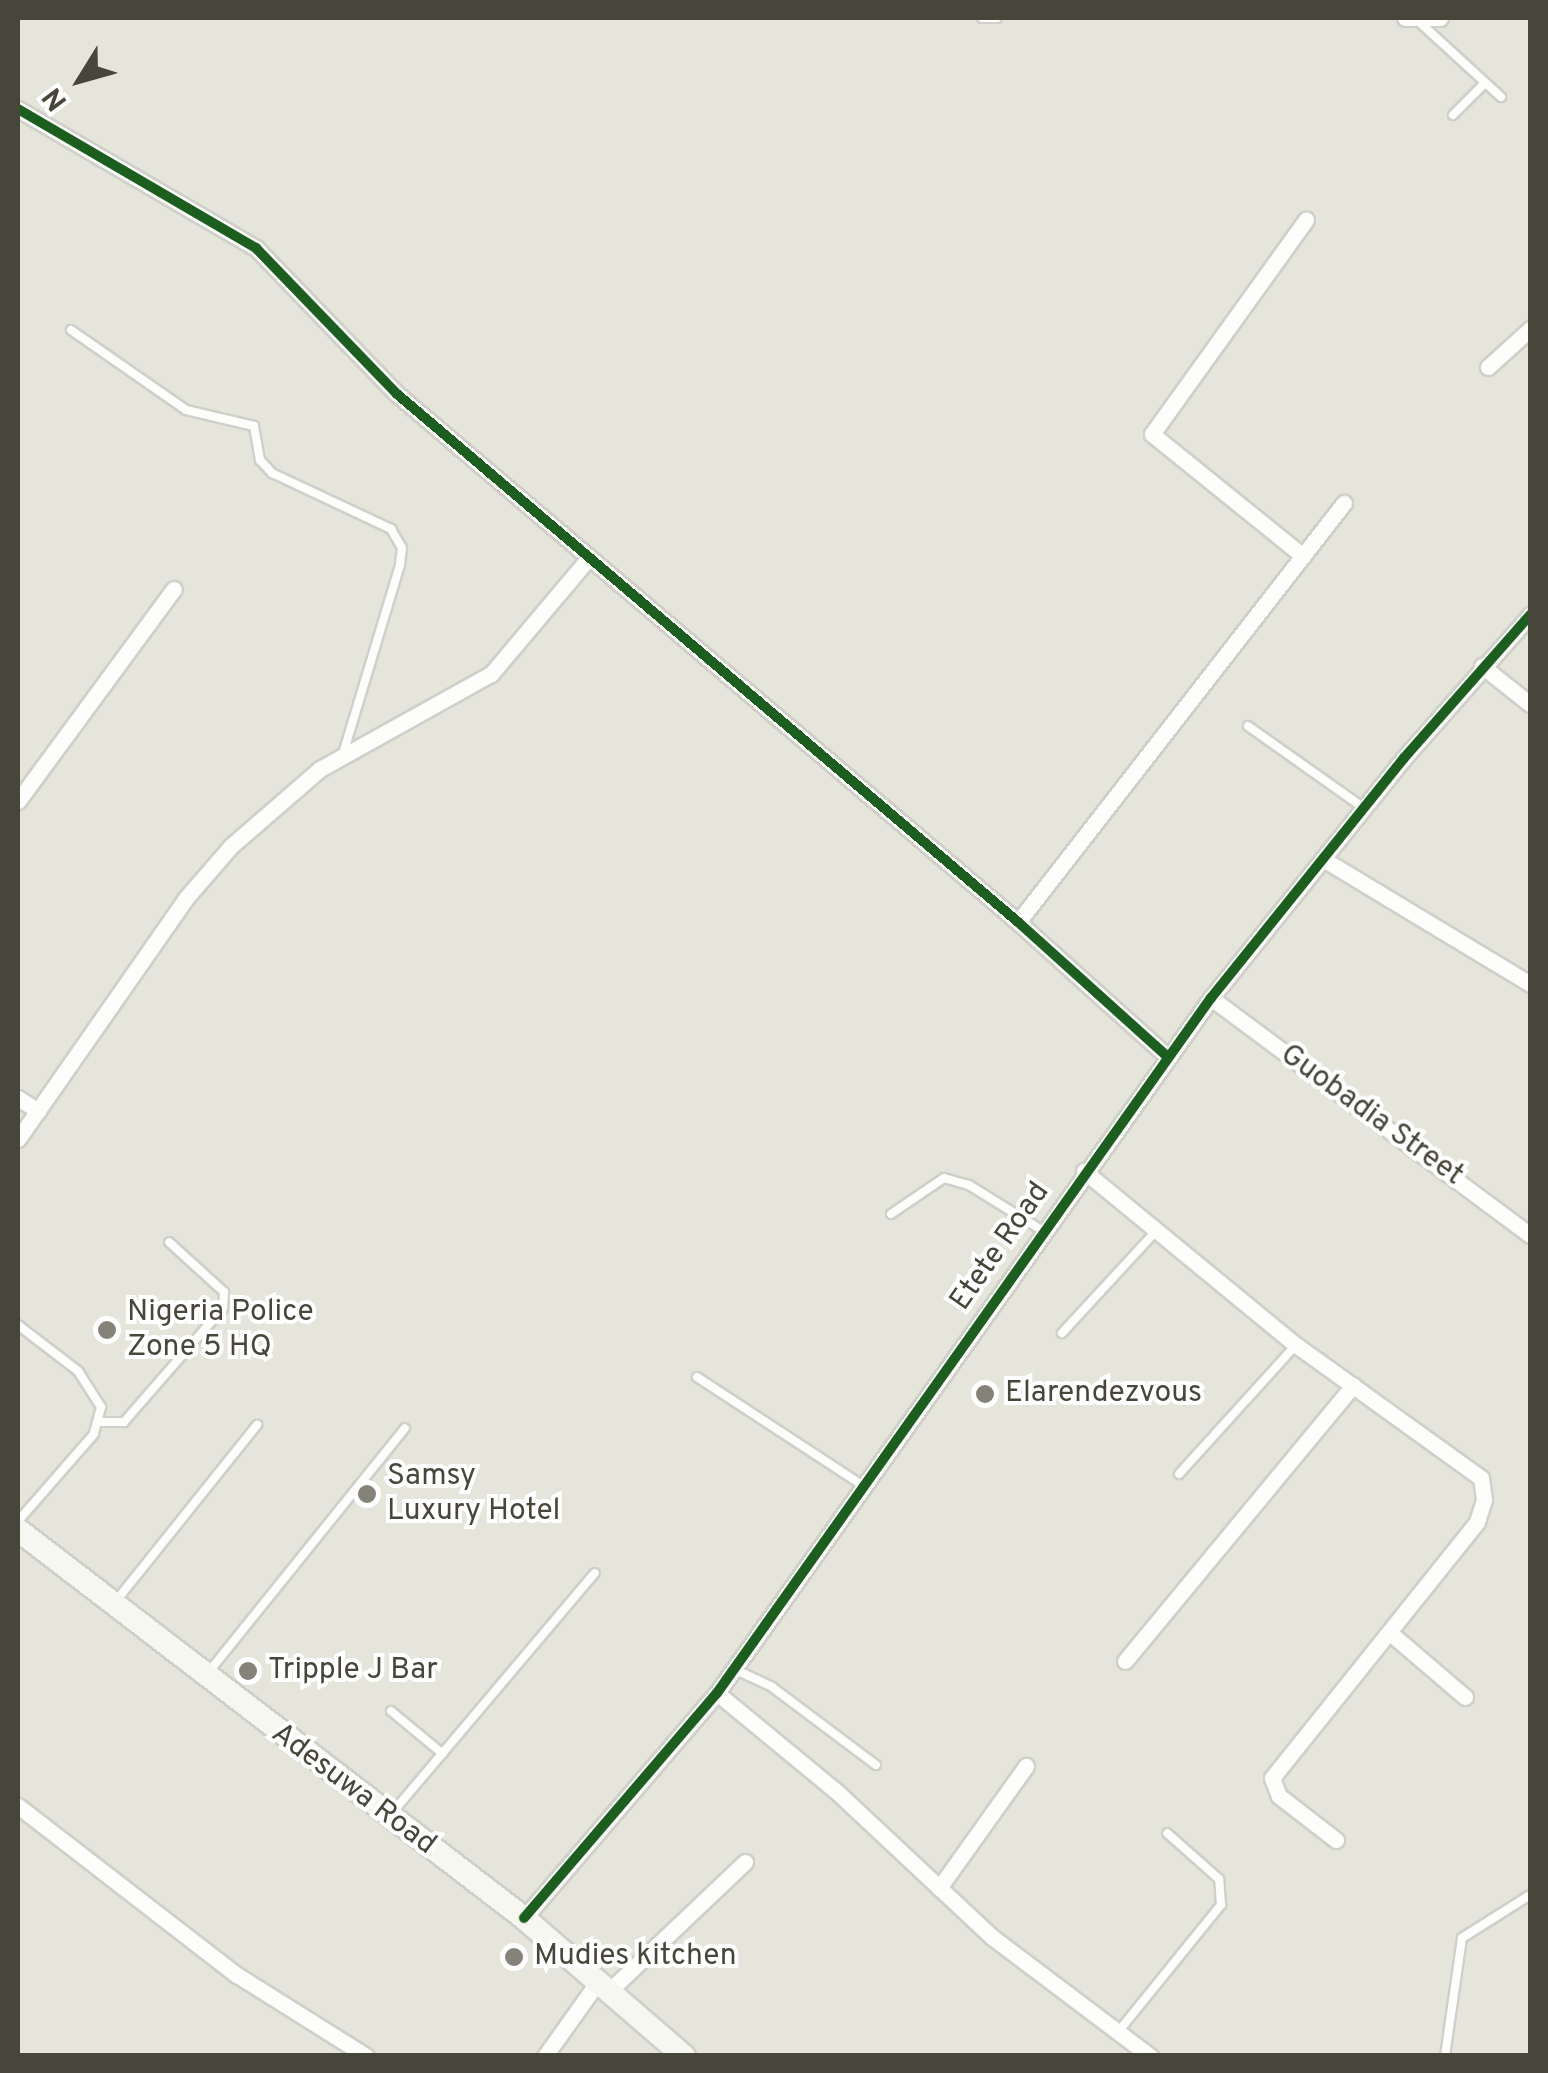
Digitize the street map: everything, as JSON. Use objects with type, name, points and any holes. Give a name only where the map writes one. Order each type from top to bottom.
[{"type":"street","points":[[1411,19],[1440,18]]},
{"type":"street","points":[[18,109],[256,248],[397,394],[586,562],[1018,922],[1167,1056]]},
{"type":"street","points":[[1303,556],[1152,434],[1306,220]]},
{"type":"street","points":[[1488,367],[1530,329]]},
{"type":"street","points":[[1018,922],[1344,504]]},
{"type":"street","points":[[18,1140],[186,898],[290,791],[343,754],[491,674],[586,562]]},
{"type":"street","points":[[18,800],[174,589]]},
{"type":"street","name":"Etete Road","points":[[524,1918],[717,1693],[866,1487],[1084,1171],[1211,998],[1482,666],[1530,615]]},
{"type":"street","points":[[1482,666],[1530,704]]},
{"type":"street","points":[[1323,860],[1530,984]]},
{"type":"street","name":"Guobadia Street","points":[[1211,998],[1530,1235]]},
{"type":"street","points":[[18,1098],[38,1112]]},
{"type":"street","points":[[1084,1171],[1296,1345],[1480,1478],[1484,1500],[1477,1522],[1272,1778],[1279,1796],[1336,1840]]},
{"type":"street","points":[[1125,1660],[1353,1385]]},
{"type":"street","name":"Adesuwa Road","points":[[18,1530],[524,1918],[684,2056]]},
{"type":"street","points":[[1389,1632],[1465,1697]]},
{"type":"street","points":[[717,1693],[992,1937],[1150,2056]]},
{"type":"street","points":[[939,1888],[1026,1766]]},
{"type":"street","points":[[18,1806],[237,1975],[366,2056]]},
{"type":"street","points":[[546,2056],[602,1988],[745,1862]]},
{"type":"lane","points":[[982,18],[997,18]]},
{"type":"lane","points":[[1411,19],[1501,97]]},
{"type":"lane","points":[[1453,116],[1485,82]]},
{"type":"lane","points":[[71,330],[186,410],[254,426],[260,460],[272,474],[390,529],[396,538],[400,565],[343,754]]},
{"type":"lane","points":[[1248,726],[1364,808]]},
{"type":"lane","points":[[891,1214],[944,1178],[969,1185],[1042,1231]]},
{"type":"lane","points":[[1062,1333],[1156,1231]]},
{"type":"lane","points":[[99,1422],[124,1422],[224,1308],[224,1292],[169,1242]]},
{"type":"lane","points":[[18,1325],[94,1386],[99,1422],[18,1520]]},
{"type":"lane","points":[[1178,1474],[1296,1345]]},
{"type":"lane","points":[[697,1376],[866,1487]]},
{"type":"lane","points":[[113,1605],[257,1425]]},
{"type":"lane","points":[[206,1677],[405,1428]]},
{"type":"lane","points":[[390,1817],[594,1573]]},
{"type":"lane","points":[[734,1669],[772,1687],[876,1765]]},
{"type":"lane","points":[[392,1711],[442,1754]]},
{"type":"lane","points":[[1118,2032],[1221,1904],[1219,1878],[1167,1834]]},
{"type":"lane","points":[[1445,2056],[1462,1938],[1530,1895]]},
{"type":"shaded area","points":[[18,18],[1530,18],[1530,2055],[18,2055]]},
{"type":"cycle path","points":[[18,109],[256,248],[397,394],[1018,922],[1167,1056]]},
{"type":"cycle path","points":[[524,1918],[717,1693],[1211,998],[1404,758],[1530,615]]},
{"type":"place","name":"Nigeria Police Zone 5 HQ","points":[[107,1330]]},
{"type":"place","name":"Elarendezvous","points":[[985,1394]]},
{"type":"place","name":"Samsy Luxury Hotel","points":[[367,1494]]},
{"type":"place","name":"Tripple J Bar","points":[[248,1671]]},
{"type":"place","name":"Mudies kitchen","points":[[514,1957]]}]
